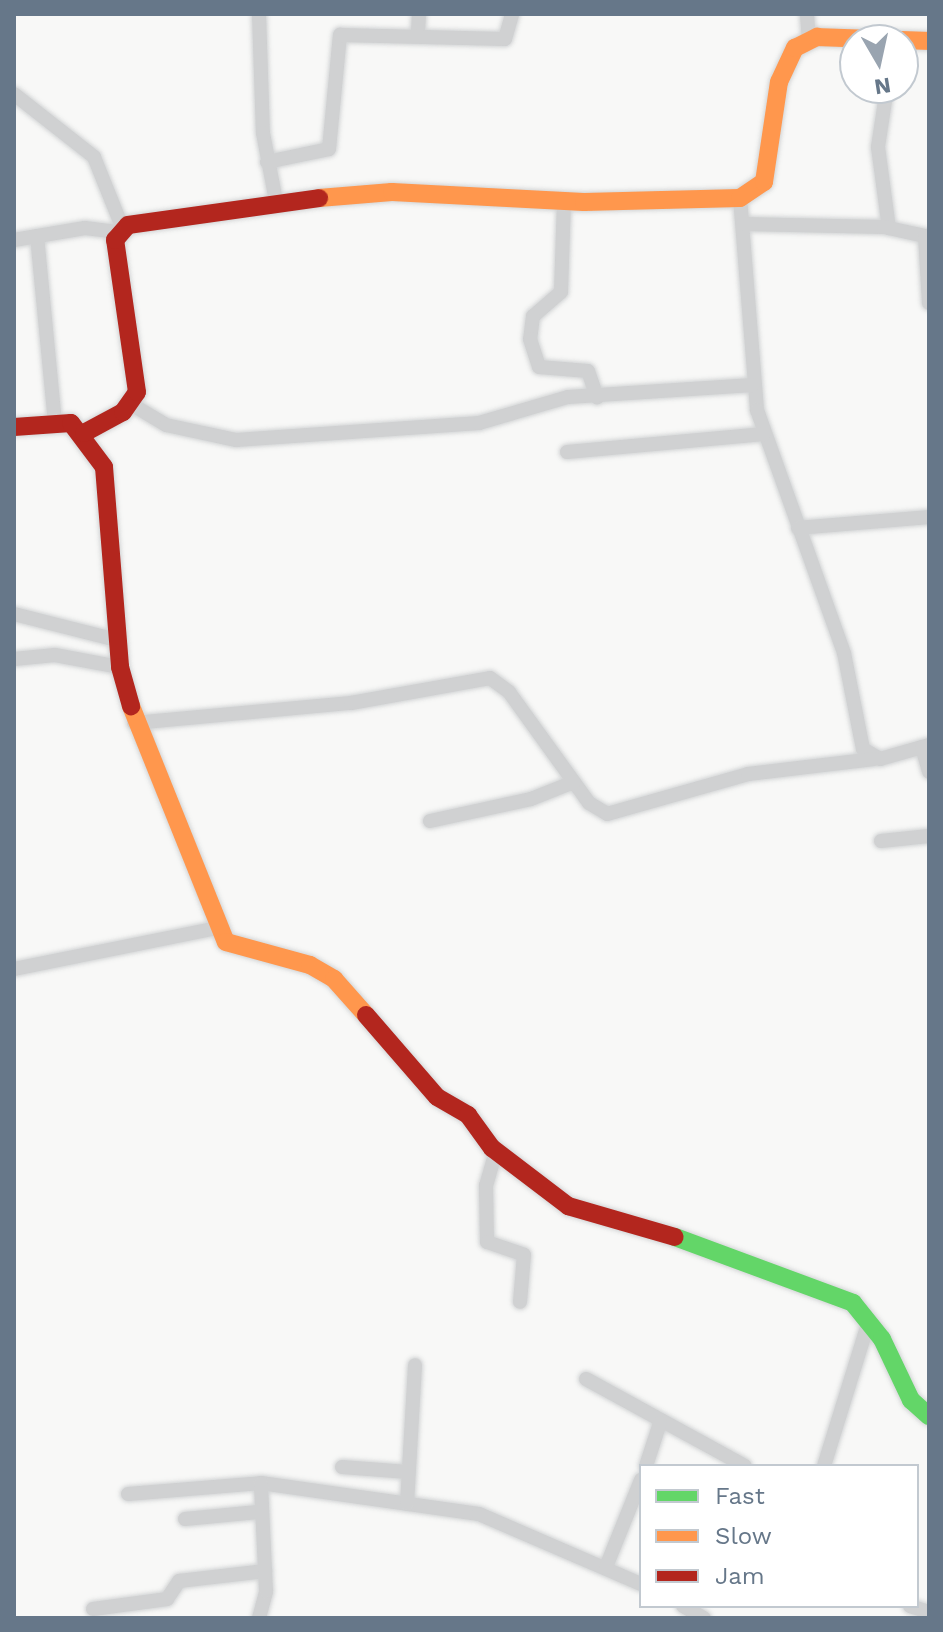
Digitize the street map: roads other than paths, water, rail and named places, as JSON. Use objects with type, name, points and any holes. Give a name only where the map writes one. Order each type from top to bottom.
[{"type":"street","points":[[259,14],[267,162],[276,201]]},
{"type":"street","points":[[418,32],[419,14]]},
{"type":"street","points":[[267,162],[329,149],[340,35],[418,32],[505,39],[512,14]]},
{"type":"street","points":[[807,14],[809,40]]},
{"type":"street","points":[[14,240],[121,230],[150,218],[276,201],[392,192],[564,201],[740,198],[764,182],[783,67],[809,40],[839,40]]},
{"type":"street","points":[[14,94],[88,148],[121,230],[137,381],[131,404],[84,433]]},
{"type":"street","points":[[885,104],[878,147],[889,228]]},
{"type":"street","points":[[740,198],[753,385],[764,434],[844,653],[863,749],[874,759]]},
{"type":"street","points":[[564,201],[561,292],[533,316],[530,339],[539,367],[588,371],[597,397]]},
{"type":"street","points":[[743,224],[889,228],[927,237],[929,303]]},
{"type":"street","points":[[37,236],[55,422]]},
{"type":"street","points":[[131,404],[166,425],[236,440],[479,423],[536,404],[753,385]]},
{"type":"street","points":[[14,427],[55,422],[84,433],[110,490],[120,667],[134,723],[218,928],[238,949],[310,965],[334,979],[496,1151],[587,1215],[744,1257],[839,1295],[869,1321],[911,1400],[929,1416]]},
{"type":"street","points":[[567,452],[764,434]]},
{"type":"street","points":[[798,528],[929,517]]},
{"type":"street","points":[[14,614],[117,640]]},
{"type":"street","points":[[14,659],[55,655],[120,667]]},
{"type":"street","points":[[134,723],[361,702],[490,678],[509,692],[574,782],[607,814],[748,774],[874,759],[926,746],[929,772]]},
{"type":"street","points":[[430,821],[531,799],[574,782]]},
{"type":"street","points":[[881,841],[929,836]]},
{"type":"street","points":[[14,969],[218,928]]},
{"type":"street","points":[[496,1151],[486,1185],[487,1242],[524,1255],[520,1302]]},
{"type":"street","points":[[825,1464],[869,1321]]},
{"type":"street","points":[[407,1504],[415,1365]]},
{"type":"street","points":[[586,1379],[660,1423],[741,1464]]},
{"type":"street","points":[[647,1464],[660,1423]]},
{"type":"street","points":[[342,1467],[408,1472]]},
{"type":"street","points":[[259,1618],[265,1571],[258,1512],[261,1483]]},
{"type":"street","points":[[128,1494],[261,1483],[496,1518],[639,1583]]},
{"type":"street","points":[[606,1567],[639,1485]]},
{"type":"street","points":[[185,1519],[258,1512]]},
{"type":"street","points":[[93,1609],[164,1600],[179,1581],[265,1571]]},
{"type":"street","points":[[686,1608],[704,1618]]}]
